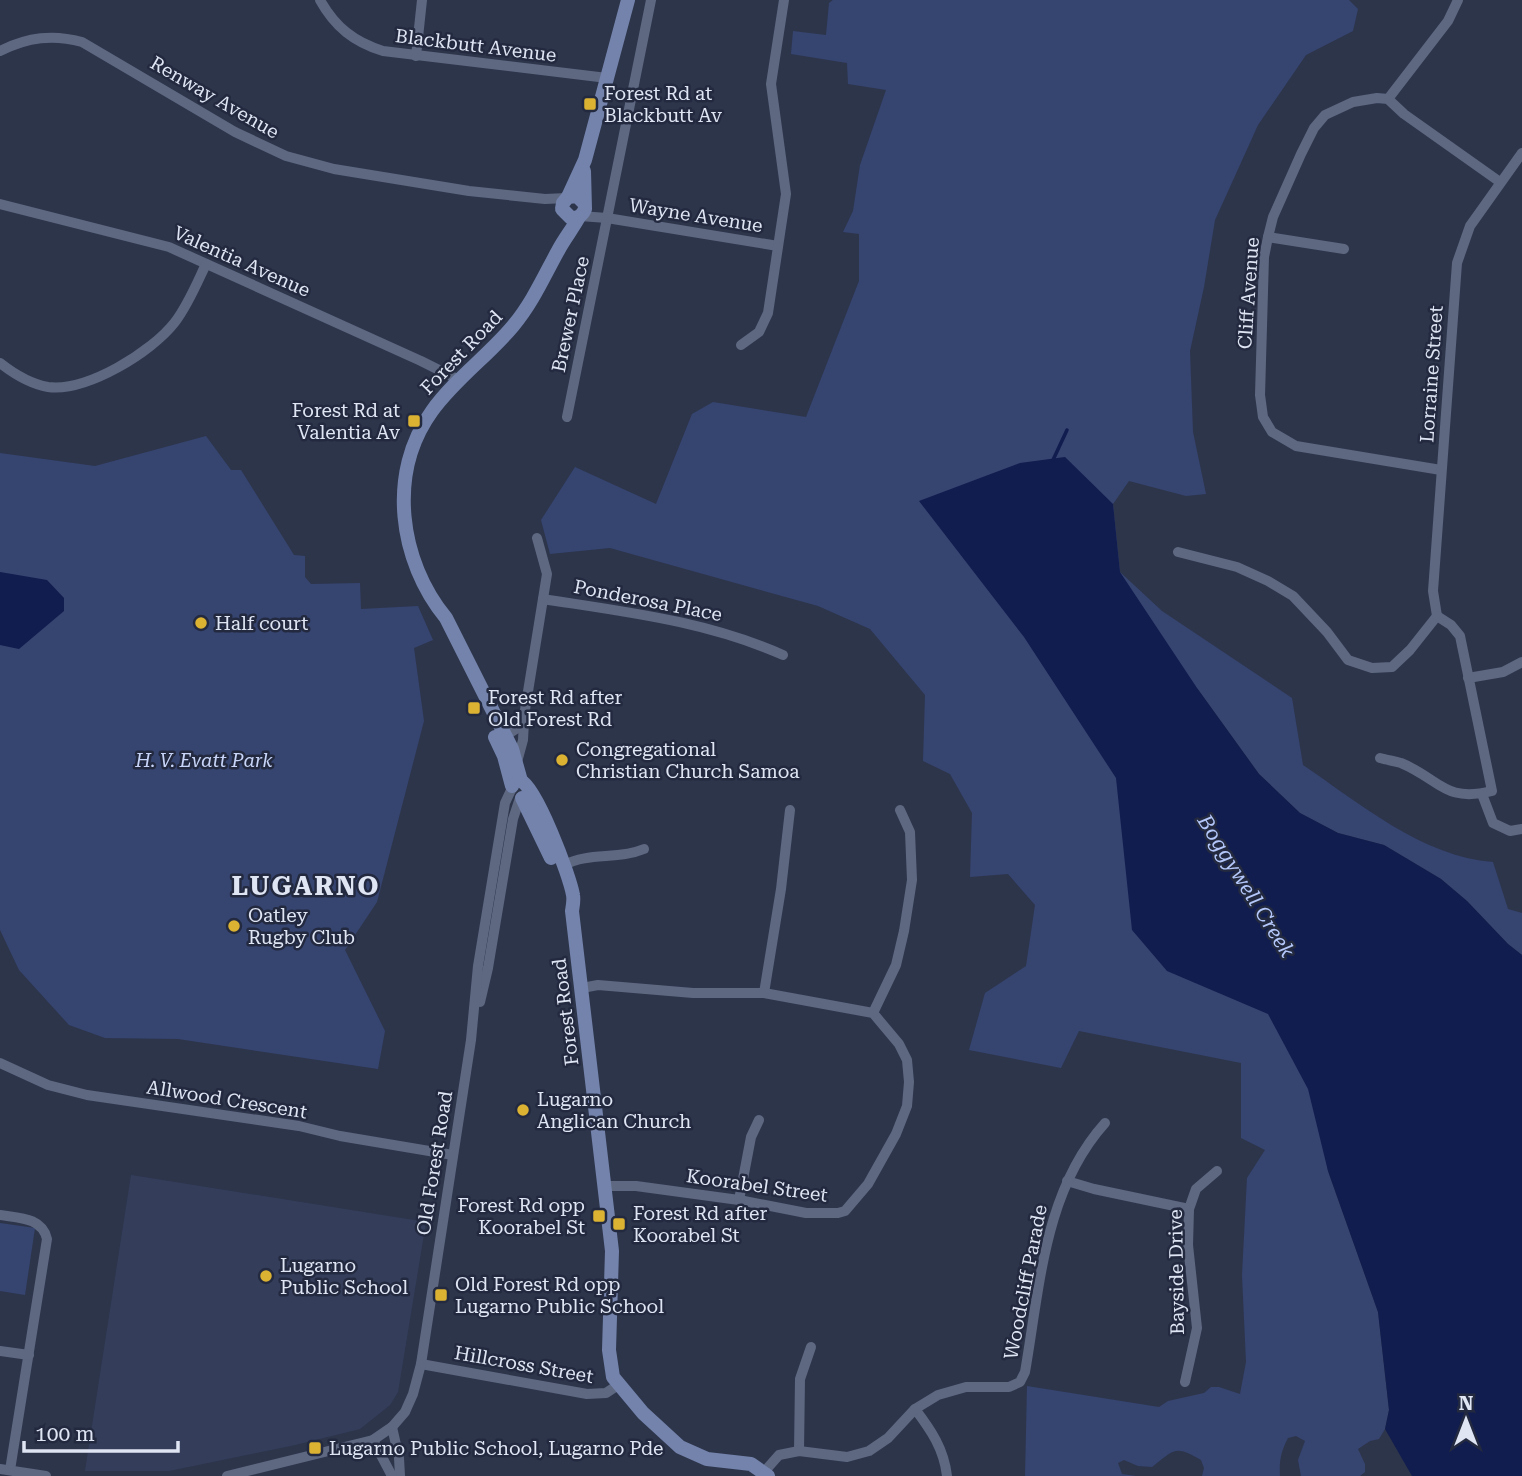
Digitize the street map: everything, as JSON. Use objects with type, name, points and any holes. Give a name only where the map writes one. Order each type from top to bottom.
[{"type":"street","name":"Blackbutt Avenue","points":[[320,0],[334,22],[361,43],[383,51],[607,78]]},
{"type":"street","points":[[416,56],[422,0]]},
{"type":"street","points":[[574,207],[628,0]]},
{"type":"street","points":[[607,218],[651,0]]},
{"type":"street","name":"Wayne Avenue","points":[[741,345],[759,332],[768,313],[786,194],[771,84],[784,0]]},
{"type":"street","points":[[1458,0],[1448,21],[1388,99],[1404,114],[1500,182]]},
{"type":"street","name":"Renway Avenue","points":[[0,51],[37,37],[71,39],[92,47],[250,141],[286,156],[334,169],[503,196],[545,199],[574,207]]},
{"type":"street","name":"Cliff Avenue","points":[[1388,99],[1353,102],[1331,111],[1319,121],[1284,190],[1264,257],[1260,395],[1263,417],[1272,432],[1296,446],[1441,470]]},
{"type":"street","name":"Lorraine Street","points":[[1437,616],[1433,592],[1460,248],[1470,226],[1500,182],[1518,167],[1522,153]]},
{"type":"street","name":"Valentia Avenue","points":[[0,204],[147,240],[206,264],[459,380]]},
{"type":"street","name":"Wayne Avenue","points":[[574,207],[607,218],[778,246]]},
{"type":"street","name":"Forest Road","points":[[574,207],[543,283],[522,315],[432,410],[420,431],[408,462],[403,511],[408,537],[436,605],[439,622],[501,738],[517,762],[519,790],[564,865],[574,898],[572,911],[613,1259],[609,1358],[613,1377],[664,1434],[687,1451],[707,1459],[751,1464],[766,1474]]},
{"type":"street","name":"Brewer Place","points":[[567,417],[607,218]]},
{"type":"street","points":[[1268,237],[1344,249]]},
{"type":"street","points":[[0,363],[28,381],[52,387],[86,381],[115,371],[160,337],[176,321],[206,264]]},
{"type":"street","name":"Ponderosa Place","points":[[517,762],[523,740],[524,717],[547,574],[537,538]]},
{"type":"street","points":[[1178,551],[1237,568],[1268,581],[1293,596],[1327,632],[1348,660],[1372,668],[1392,667],[1410,650],[1437,616],[1451,625],[1460,636],[1492,792],[1473,796],[1452,794],[1402,763],[1380,758]]},
{"type":"street","name":"Ponderosa Place","points":[[543,599],[697,625],[747,639],[783,655]]},
{"type":"street","points":[[1468,678],[1503,672],[1522,662]]},
{"type":"street","points":[[501,738],[519,727],[524,717]]},
{"type":"street","name":"Forest Road","points":[[501,738],[505,756],[546,845],[564,897],[572,911]]},
{"type":"street","name":"Old Forest Road","points":[[471,1040],[488,968],[519,790]]},
{"type":"street","name":"Old Forest Road","points":[[373,1440],[392,1427],[410,1403],[421,1364],[471,1040],[478,966],[505,803],[519,790]]},
{"type":"street","points":[[1482,794],[1493,823],[1510,831],[1522,829]]},
{"type":"street","points":[[764,993],[781,889],[790,810]]},
{"type":"street","points":[[582,988],[598,985],[694,993],[764,993],[873,1013],[896,965],[912,880],[910,832],[900,810]]},
{"type":"street","points":[[512,825],[521,820],[532,819]]},
{"type":"street","points":[[564,865],[581,858],[625,856],[645,849]]},
{"type":"street","name":"Koorabel Street","points":[[605,1186],[636,1186],[739,1200],[806,1213],[845,1211],[861,1194],[896,1134],[907,1106],[907,1060],[900,1044],[873,1013]]},
{"type":"street","name":"Allwood Crescent","points":[[0,1063],[48,1085],[88,1095],[299,1126],[340,1136],[453,1155]]},
{"type":"street","points":[[739,1200],[751,1137],[759,1120]]},
{"type":"street","name":"Woodcliff Parade","points":[[915,1409],[949,1391],[983,1386],[1009,1387],[1023,1378],[1049,1231],[1067,1181],[1084,1147],[1105,1123]]},
{"type":"street","name":"Bayside Drive","points":[[1185,1382],[1197,1328],[1188,1245],[1189,1209],[1196,1189],[1217,1171]]},
{"type":"street","points":[[1067,1181],[1189,1209]]},
{"type":"street","points":[[0,1215],[47,1226],[29,1356],[5,1469],[46,1476]]},
{"type":"street","points":[[799,1451],[800,1379],[811,1347]]},
{"type":"street","points":[[0,1351],[29,1356]]},
{"type":"street","name":"Hillcross Street","points":[[421,1364],[592,1394],[606,1393],[618,1385]]},
{"type":"street","points":[[766,1474],[779,1455],[799,1451],[846,1457],[869,1451],[888,1438],[915,1409],[935,1437],[944,1457],[947,1476]]},
{"type":"street","points":[[392,1427],[400,1476]]},
{"type":"street","points":[[227,1476],[373,1440],[392,1476]]},
{"type":"shaded area","name":"Lugarno Public School","points":[[131,1175],[426,1222],[398,1392],[390,1405],[360,1429],[295,1445],[169,1471],[85,1471]]},
{"type":"green space","points":[[833,0],[1349,0],[1358,9],[1353,31],[1306,55],[1258,125],[1215,220],[1190,351],[1193,432],[1206,494],[1186,496],[1129,481],[1113,504],[1120,572],[1162,611],[1292,698],[1303,765],[1369,811],[1417,839],[1467,858],[1493,862],[1508,909],[1522,913],[1522,955],[1441,879],[1384,845],[1338,833],[1300,813],[1259,774],[1197,688],[1301,1016],[1328,1171],[1378,1312],[1389,1410],[1385,1429],[1379,1439],[1358,1449],[1365,1464],[1365,1472],[1360,1476],[1301,1476],[1298,1460],[1305,1441],[1296,1436],[1288,1438],[1284,1447],[1280,1476],[1202,1476],[1204,1468],[1201,1460],[1186,1452],[1175,1451],[1152,1467],[1138,1466],[1124,1460],[1118,1463],[1122,1474],[1136,1476],[1025,1476],[1027,1386],[1159,1407],[1168,1401],[1204,1393],[1211,1387],[1240,1394],[1246,1362],[1242,1275],[1247,1178],[1265,1150],[1241,1138],[1241,1063],[1079,1031],[1061,1068],[969,1050],[985,993],[1026,966],[1035,905],[1008,874],[970,877],[972,813],[950,774],[923,761],[925,695],[870,629],[818,606],[610,548],[550,554],[541,520],[575,467],[656,504],[692,414],[713,402],[806,417],[859,281],[859,234],[843,232],[853,211],[860,165],[886,90],[848,84],[847,63],[791,54],[793,31],[826,35],[829,3]]},
{"type":"green space","name":"H. V. Evatt Park","points":[[206,436],[231,470],[241,470],[294,555],[305,556],[305,577],[311,584],[360,583],[361,609],[418,606],[433,640],[414,648],[424,721],[377,902],[345,950],[385,1031],[378,1069],[178,1039],[105,1038],[69,1025],[19,970],[0,930],[0,453],[95,466]]},
{"type":"green space","points":[[0,1223],[35,1228],[25,1295],[0,1291]]},
{"type":"water","points":[[1065,457],[1113,504],[1120,572],[1197,688],[1259,774],[1300,813],[1338,833],[1384,845],[1441,879],[1522,955],[1522,1476],[1412,1476],[1385,1429],[1389,1410],[1378,1312],[1328,1171],[1308,1089],[1268,1014],[1167,971],[1132,930],[1116,778],[1024,637],[919,501],[1020,463]]},
{"type":"water","points":[[0,572],[47,580],[64,598],[64,611],[19,649],[0,645]]},
{"type":"waterway","name":"Boggywell Creek","points":[[1053,460],[1067,430]]},
{"type":"place","name":"Forest Rd at Blackbutt Av","points":[[590,104]]},
{"type":"place","name":"Forest Rd at Valentia Av","points":[[414,421]]},
{"type":"place","name":"Half court","points":[[201,623]]},
{"type":"place","name":"Forest Rd after Old Forest Rd","points":[[474,708]]},
{"type":"place","name":"Congregational Christian Church Samoa","points":[[562,760]]},
{"type":"place","name":"Oatley Rugby Club","points":[[234,926]]},
{"type":"place","name":"Lugarno Anglican Church","points":[[523,1110]]},
{"type":"place","name":"Forest Rd opp Koorabel St","points":[[599,1216]]},
{"type":"place","name":"Forest Rd after Koorabel St","points":[[619,1224]]},
{"type":"place","name":"Lugarno Public School","points":[[266,1276]]},
{"type":"place","name":"Old Forest Rd opp Lugarno Public School","points":[[441,1295]]},
{"type":"place","name":"Lugarno Public School, Lugarno Pde","points":[[315,1448]]},
{"type":"district","name":"LUGARNO","points":[[306,886]]}]
